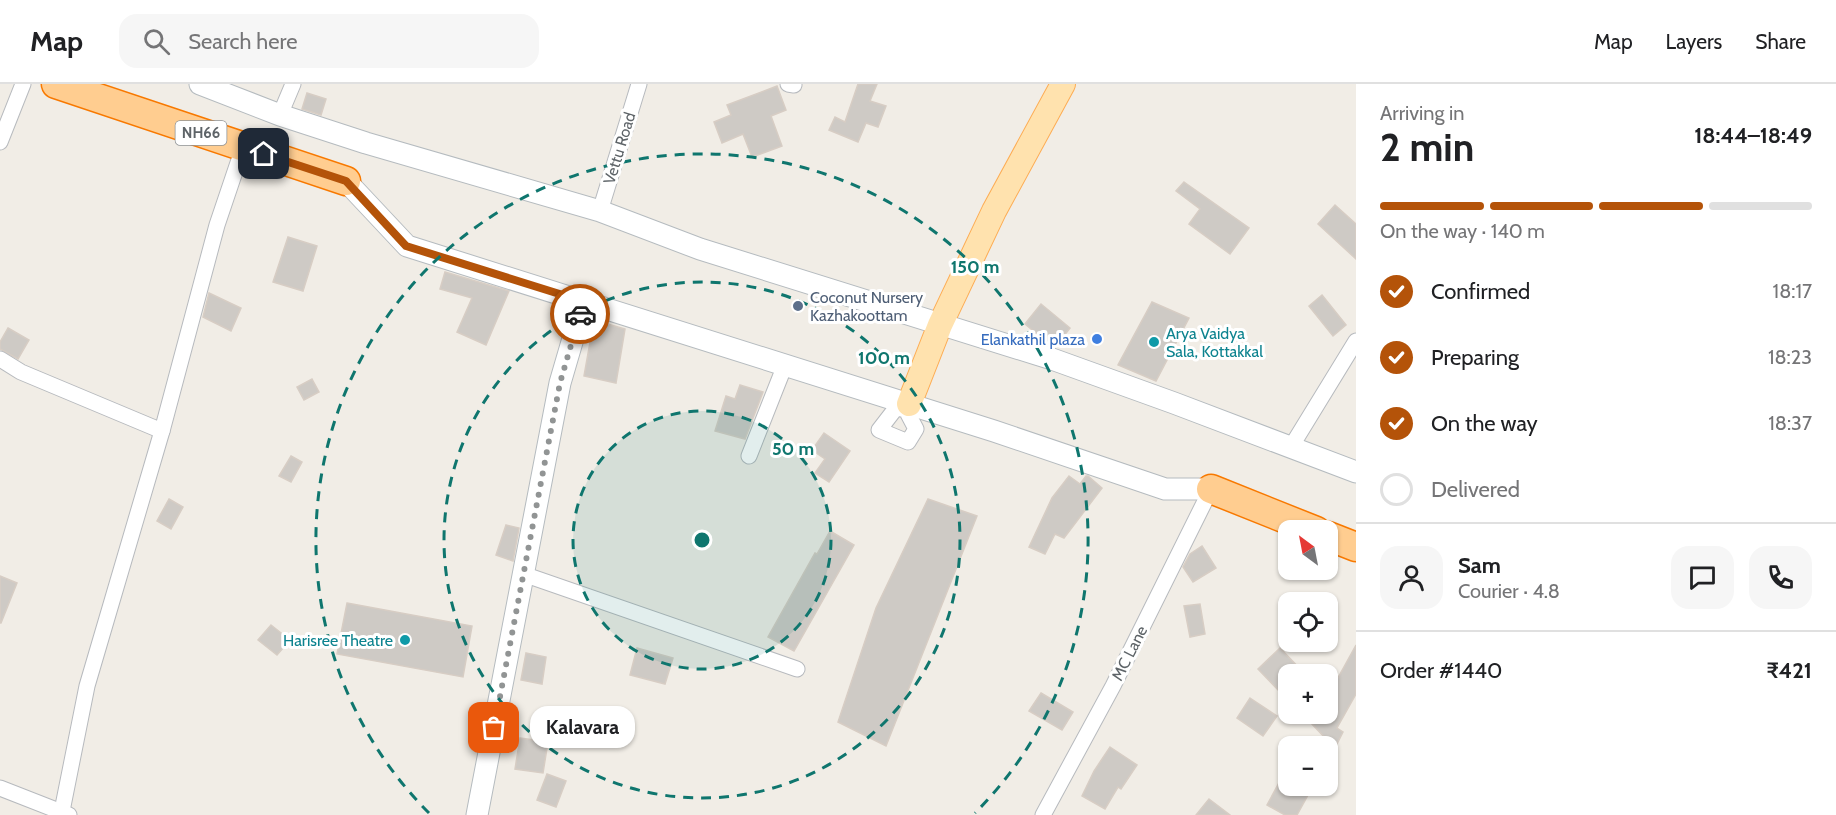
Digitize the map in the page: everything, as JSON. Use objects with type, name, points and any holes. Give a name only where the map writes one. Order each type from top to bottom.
[{"type":"highway","name":"NH66","points":[[56,84],[346,181]]},
{"type":"highway","points":[[1211,489],[1288,520]]},
{"type":"highway","points":[[1338,540],[1356,547]]},
{"type":"main road","points":[[907,407],[940,325],[994,211],[1063,84]]},
{"type":"street","points":[[0,142],[23,84]]},
{"type":"street","points":[[200,84],[280,115],[366,143],[600,211],[699,249],[1052,359],[1356,472]]},
{"type":"street","points":[[280,115],[293,84]]},
{"type":"street","name":"Vettu Road","points":[[600,211],[639,84]]},
{"type":"street","points":[[0,788],[66,813],[87,686],[162,431],[218,225],[243,148]]},
{"type":"street","points":[[346,181],[406,246],[785,365],[907,407],[1165,489],[1211,489]]},
{"type":"street","points":[[477,815],[560,383],[582,301]]},
{"type":"street","points":[[1291,447],[1356,341]]},
{"type":"street","points":[[0,359],[21,372],[162,431]]},
{"type":"street","points":[[749,456],[785,365]]},
{"type":"street","name":"MC Lane","points":[[1043,815],[1113,686],[1211,489]]},
{"type":"street","points":[[523,574],[797,669]]},
{"type":"building","points":[[858,84],[877,84],[870,101],[886,106],[878,127],[866,123],[858,142],[829,130],[835,117],[845,122]]},
{"type":"building","points":[[777,86],[786,110],[771,116],[782,146],[752,157],[743,134],[722,143],[714,122],[731,115],[727,105]]},
{"type":"building","points":[[307,93],[326,99],[321,115],[302,109]]},
{"type":"building","points":[[1184,182],[1249,228],[1230,254],[1189,224],[1200,209],[1176,191]]},
{"type":"building","points":[[1335,205],[1356,224],[1356,259],[1318,224]]},
{"type":"building","points":[[288,237],[317,246],[303,291],[273,282]]},
{"type":"building","points":[[445,272],[509,291],[486,345],[457,332],[472,298],[440,289]]},
{"type":"building","points":[[209,293],[241,308],[231,331],[203,317]]},
{"type":"building","points":[[1322,295],[1346,325],[1333,336],[1309,306]]},
{"type":"building","name":"Arya Vaidya Sala, Kottakkal","points":[[1152,302],[1189,318],[1156,381],[1118,365]]},
{"type":"building","points":[[1041,304],[1070,328],[1055,347],[1025,324]]},
{"type":"building","points":[[594,320],[625,329],[616,383],[584,376]]},
{"type":"building","points":[[8,328],[29,340],[18,359],[0,349],[0,342]]},
{"type":"building","points":[[312,379],[319,392],[304,400],[297,387]]},
{"type":"building","points":[[740,385],[763,392],[745,439],[715,431],[726,396],[735,399]]},
{"type":"building","points":[[824,433],[850,451],[829,482],[815,473],[825,459],[812,450]]},
{"type":"building","points":[[291,456],[302,462],[291,482],[279,476]]},
{"type":"building","points":[[1069,476],[1080,484],[1088,476],[1102,488],[1064,538],[1055,534],[1045,554],[1029,547],[1052,498]]},
{"type":"building","points":[[169,499],[183,507],[171,529],[157,521]]},
{"type":"building","points":[[928,499],[977,516],[886,746],[838,722],[876,608]]},
{"type":"building","points":[[506,525],[519,528],[513,561],[496,555]]},
{"type":"building","points":[[830,531],[854,545],[794,651],[768,637],[815,553],[817,554]]},
{"type":"building","points":[[1202,546],[1216,568],[1193,582],[1183,567],[1190,554]]},
{"type":"building","points":[[0,576],[17,583],[1,623],[0,623]]},
{"type":"building","name":"Harisree Theatre","points":[[347,603],[472,626],[463,677],[337,654]]},
{"type":"building","points":[[1200,604],[1205,634],[1190,637],[1184,606]]},
{"type":"building","points":[[271,625],[290,640],[277,655],[258,640]]},
{"type":"building","points":[[1356,645],[1356,694],[1337,728],[1343,732],[1338,742],[1338,736],[1323,736],[1312,724],[1338,724],[1338,678]]},
{"type":"building","points":[[637,648],[673,658],[665,684],[630,675]]},
{"type":"building","points":[[1278,650],[1278,652],[1284,652],[1295,664],[1278,664],[1278,690],[1258,669]]},
{"type":"building","points":[[526,653],[546,657],[542,684],[521,680]]},
{"type":"building","points":[[1041,693],[1073,712],[1062,730],[1029,711]]},
{"type":"building","points":[[1250,698],[1277,716],[1263,736],[1237,718]]},
{"type":"building","points":[[520,738],[548,742],[543,773],[515,769]]},
{"type":"building","points":[[1110,747],[1137,765],[1121,789],[1118,787],[1105,809],[1082,796],[1094,771]]},
{"type":"building","points":[[547,774],[566,781],[556,807],[537,800]]},
{"type":"building","points":[[1278,785],[1278,796],[1307,796],[1297,815],[1285,815],[1267,805]]},
{"type":"building","points":[[1209,799],[1230,815],[1196,815]]},
{"type":"way so far","points":[[494,728],[560,383],[580,314]]},
{"type":"place","name":"Coconut Nursery Kazhakoottam","points":[[798,306]]},
{"type":"place","name":"Elankathil plaza","points":[[1097,339]]},
{"type":"place","name":"Arya Vaidya Sala, Kottakkal","points":[[1154,342]]},
{"type":"place","name":"Harisree Theatre","points":[[405,640]]},
{"type":"place","name":"Kalavara","points":[[494,728]]},
{"type":"route","points":[[264,154],[346,181],[406,246],[582,301],[580,314]]}]
